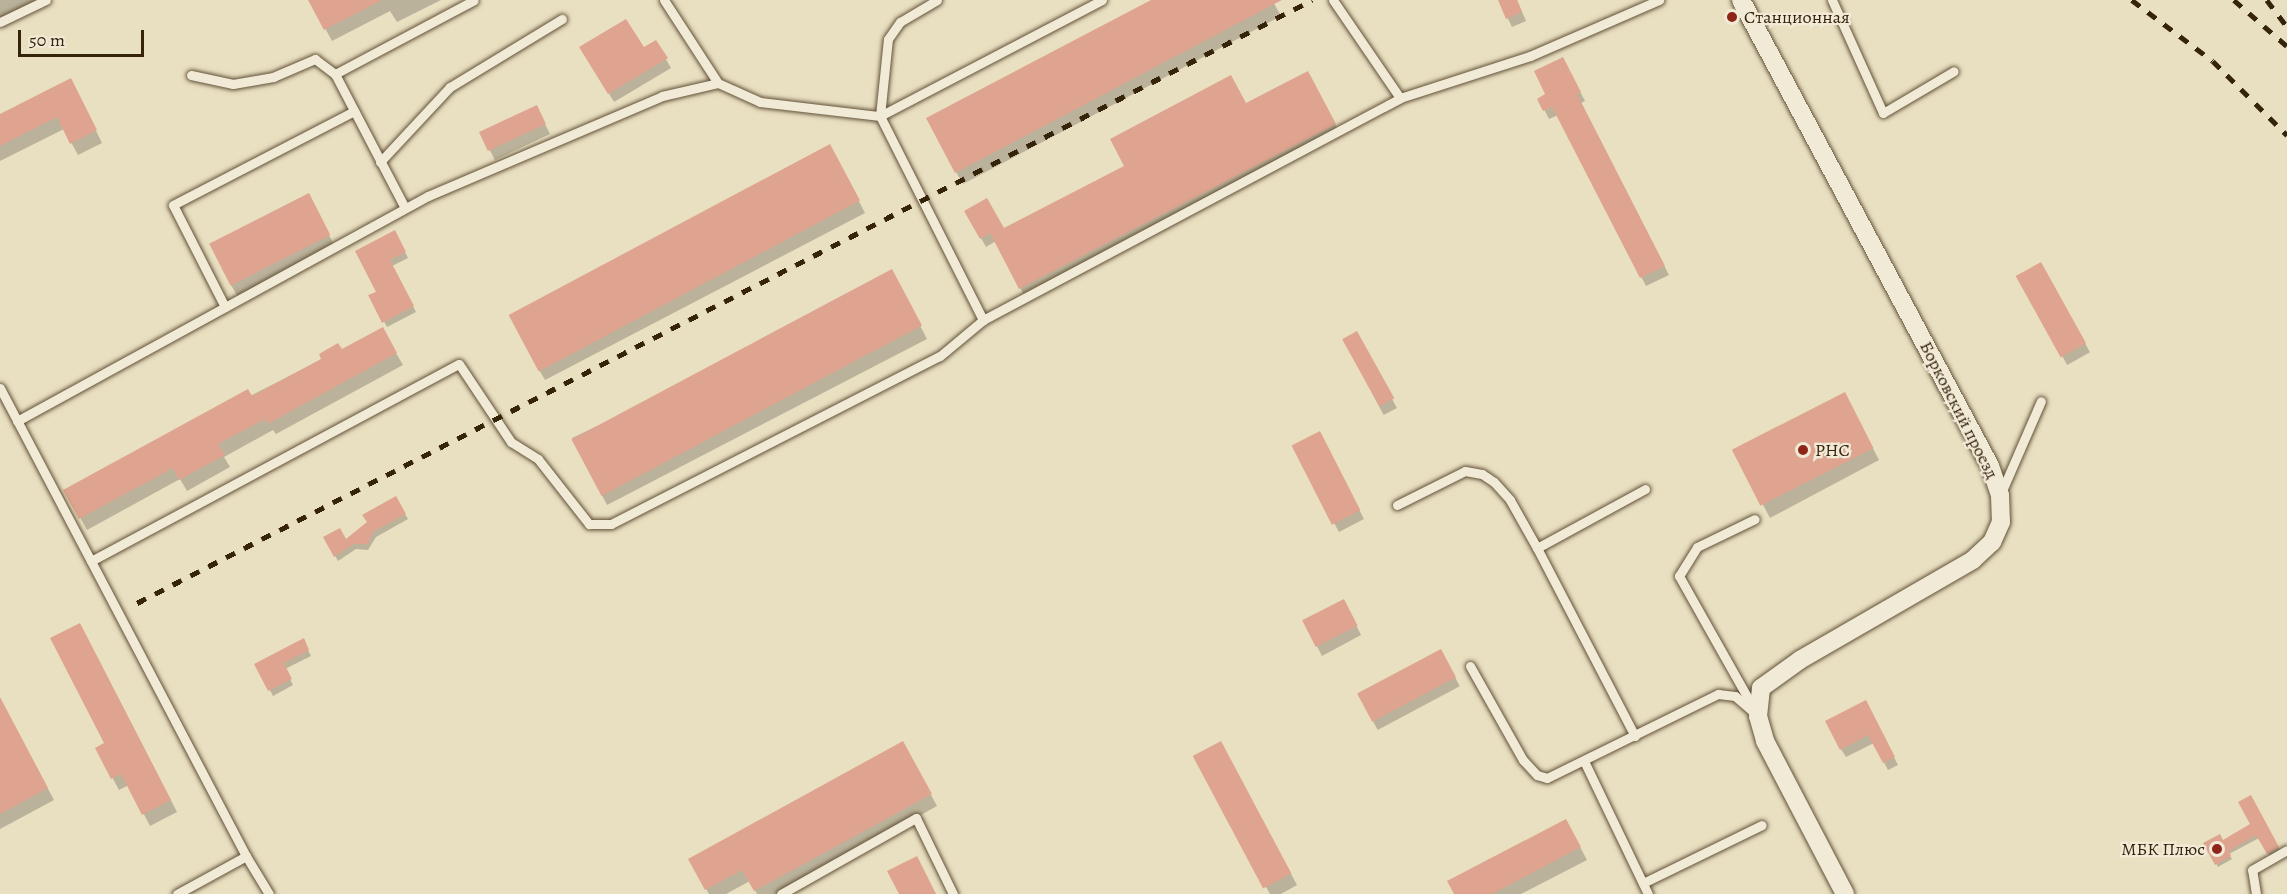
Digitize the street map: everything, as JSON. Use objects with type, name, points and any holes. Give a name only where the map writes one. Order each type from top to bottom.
[{"type":"street","name":"Борковский проезд","points":[[1741,0],[1990,466],[2000,495],[2001,522],[1992,542],[1973,560],[1768,681],[1758,698],[1758,716]]},
{"type":"street","points":[[1758,716],[1780,772],[1845,894]]},
{"type":"lane","points":[[0,22],[46,0]]},
{"type":"lane","points":[[335,74],[474,0]]},
{"type":"lane","points":[[664,0],[718,83],[760,102],[880,116],[1102,0]]},
{"type":"lane","points":[[938,0],[900,22],[888,39],[880,116],[983,320]]},
{"type":"lane","points":[[1333,0],[1400,98]]},
{"type":"lane","points":[[91,561],[459,364],[511,442],[538,459],[589,524],[611,524],[940,356],[983,320],[1400,98],[1530,56],[1659,0]]},
{"type":"lane","points":[[1832,0],[1882,112],[1954,71]]},
{"type":"lane","points":[[380,162],[450,87],[562,19]]},
{"type":"lane","points":[[191,75],[233,84],[273,77],[315,59],[335,74],[405,208]]},
{"type":"lane","points":[[17,421],[405,208],[663,96],[718,83]]},
{"type":"lane","points":[[225,307],[173,205],[354,111]]},
{"type":"lane","points":[[0,388],[246,856],[269,894]]},
{"type":"lane","points":[[2000,495],[2040,401]]},
{"type":"lane","points":[[1397,505],[1465,471],[1482,474],[1510,500],[1635,736]]},
{"type":"lane","points":[[1537,548],[1645,489]]},
{"type":"lane","points":[[1755,519],[1697,547],[1679,576],[1758,716]]},
{"type":"lane","points":[[1470,666],[1530,769],[1547,778],[1718,693],[1735,696],[1758,716]]},
{"type":"lane","points":[[1584,761],[1648,894]]},
{"type":"lane","points":[[781,894],[916,818],[953,894]]},
{"type":"lane","points":[[1643,883],[1762,825]]},
{"type":"lane","points":[[2256,894],[2252,870],[2287,850]]},
{"type":"lane","points":[[177,894],[246,856]]},
{"type":"building","points":[[308,0],[382,0],[324,30]]},
{"type":"building","points":[[1151,0],[1282,0],[955,173],[926,118]]},
{"type":"building","points":[[1498,0],[1517,0],[1522,12],[1506,19]]},
{"type":"building","points":[[626,19],[644,47],[656,40],[668,58],[608,94],[579,47]]},
{"type":"building","points":[[1563,57],[1581,92],[1577,94],[1665,266],[1640,278],[1552,107],[1543,111],[1537,99],[1545,94],[1534,71]]},
{"type":"building","points":[[1308,71],[1336,124],[1019,289],[990,233],[980,239],[964,211],[987,198],[1004,228],[1124,166],[1110,139],[1231,75],[1246,103]]},
{"type":"building","points":[[71,78],[97,130],[70,144],[57,117],[0,146],[0,114]]},
{"type":"building","points":[[537,105],[546,124],[488,151],[479,132]]},
{"type":"building","points":[[830,144],[860,201],[539,371],[509,315]]},
{"type":"building","points":[[309,193],[330,235],[231,286],[209,244]]},
{"type":"building","points":[[395,230],[406,252],[390,260],[414,306],[382,323],[368,295],[376,292],[355,251]]},
{"type":"building","points":[[2041,262],[2086,343],[2061,357],[2016,276]]},
{"type":"building","points":[[892,269],[922,326],[602,496],[571,439]]},
{"type":"building","points":[[383,327],[397,353],[268,424],[265,419],[218,444],[225,455],[179,480],[173,468],[79,519],[63,490],[248,389],[252,396],[321,359],[319,354],[338,343],[342,349]]},
{"type":"building","points":[[1357,331],[1394,398],[1379,407],[1342,339]]},
{"type":"building","name":"РНС","points":[[1845,392],[1874,448],[1760,506],[1732,450]]},
{"type":"building","points":[[1320,431],[1360,510],[1332,525],[1291,446]]},
{"type":"building","points":[[396,496],[406,514],[373,532],[368,544],[353,544],[334,557],[323,537],[340,528],[346,539],[367,522],[362,515]]},
{"type":"building","points":[[1344,599],[1358,626],[1316,647],[1302,620]]},
{"type":"building","points":[[80,623],[171,800],[142,815],[121,774],[111,779],[95,748],[104,743],[50,638]]},
{"type":"building","points":[[304,638],[309,650],[284,663],[292,679],[268,691],[254,664]]},
{"type":"building","points":[[1441,649],[1456,677],[1372,722],[1357,694]]},
{"type":"building","points":[[0,697],[48,788],[0,814]]},
{"type":"building","points":[[1866,700],[1895,757],[1883,763],[1868,735],[1840,750],[1825,721]]},
{"type":"building","points":[[903,741],[932,794],[754,891],[742,870],[705,890],[688,859]]},
{"type":"building","points":[[1221,741],[1291,873],[1263,888],[1193,756]]},
{"type":"building","points":[[2251,795],[2279,847],[2267,854],[2256,835],[2229,851],[2231,856],[2215,865],[2203,843],[2220,834],[2223,840],[2250,824],[2238,802]]},
{"type":"building","points":[[1566,819],[1581,847],[1492,894],[1454,894],[1447,881]]},
{"type":"building","points":[[917,856],[936,894],[899,894],[887,871]]},
{"type":"railway","points":[[137,603],[1312,0]]},
{"type":"railway","points":[[2132,0],[2213,61],[2287,135]]},
{"type":"railway","points":[[2234,0],[2287,46]]},
{"type":"railway","points":[[2267,0],[2287,27]]},
{"type":"place","name":"Станционная","points":[[1732,17]]},
{"type":"place","name":"РНС","points":[[1803,450]]},
{"type":"place","name":"МБК Плюс","points":[[2217,849]]}]
